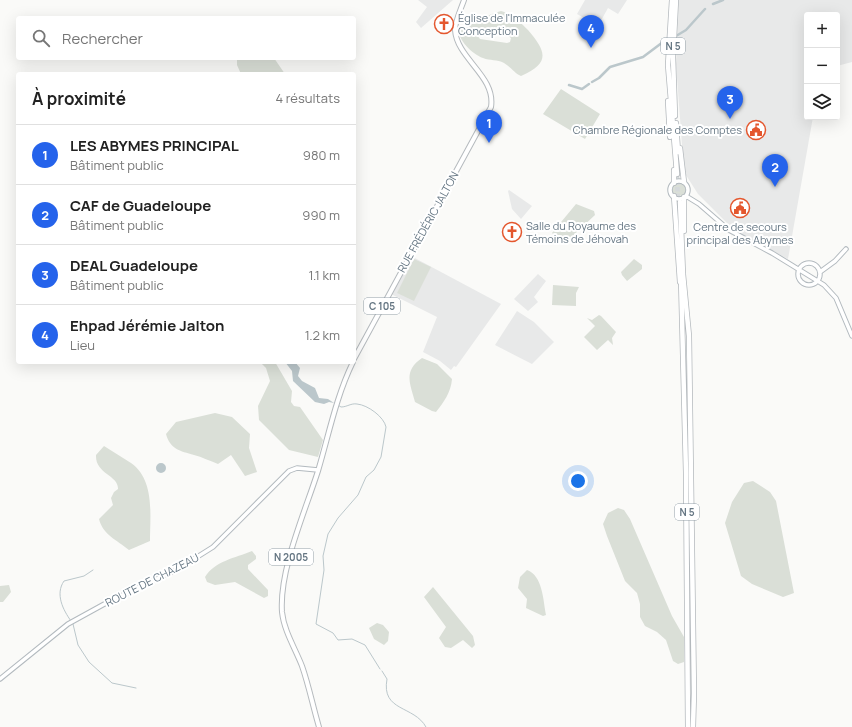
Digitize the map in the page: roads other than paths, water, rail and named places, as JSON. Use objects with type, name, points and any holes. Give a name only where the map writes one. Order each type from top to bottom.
[{"type":"highway","name":"N 5","points":[[672,0],[668,65],[678,174]]},
{"type":"highway","name":"N 5","points":[[671,92],[676,0]]},
{"type":"highway","points":[[671,92],[668,100],[674,183]]},
{"type":"highway","points":[[671,92],[676,100],[684,182]]},
{"type":"highway","points":[[674,196],[684,297]]},
{"type":"highway","points":[[684,297],[685,196]]},
{"type":"highway","name":"N 5","points":[[679,203],[684,297],[688,727]]},
{"type":"highway","name":"N 5","points":[[684,297],[688,336],[691,465],[694,693],[693,727]]},
{"type":"main road","name":"RUE FRÉDÉRIC JALTON","points":[[356,355],[444,192],[488,115],[492,100],[486,84],[456,36],[455,28],[464,0]]},
{"type":"main road","points":[[685,196],[688,188],[684,182],[680,181],[674,183],[670,190],[674,196],[678,198],[685,196],[700,204],[729,230],[799,269],[831,291],[836,298],[852,336]]},
{"type":"main road","points":[[820,272],[831,264],[846,249]]},
{"type":"main road","points":[[799,269],[808,263],[817,266],[831,264]]},
{"type":"main road","points":[[799,269],[799,278],[804,284],[812,285],[818,281],[820,272],[817,266]]},
{"type":"main road","name":"N 2005","points":[[319,727],[304,674],[282,614],[282,600],[288,568],[318,470],[336,403],[352,364]]},
{"type":"main road","name":"ROUTE DE CHAZEAU","points":[[0,679],[68,624],[108,602],[178,569],[213,547],[289,471],[297,468],[318,470]]},
{"type":"waterway","points":[[713,4],[723,0]]},
{"type":"waterway","points":[[676,36],[686,30],[705,9]]},
{"type":"waterway","points":[[592,82],[599,78],[610,67],[643,57],[667,39]]},
{"type":"waterway","points":[[569,85],[582,89],[589,84]]},
{"type":"waterway","points":[[338,405],[341,407],[355,404],[366,407],[375,412],[385,423],[386,427],[381,457],[374,470],[366,477],[358,495],[338,518],[328,534],[323,556],[324,570],[316,624],[333,633],[338,640],[352,639],[365,645],[380,669]]},
{"type":"waterway","points":[[71,621],[61,602],[61,586],[64,581],[84,576],[93,570]]},
{"type":"waterway","points":[[73,624],[78,645],[89,662],[112,683],[136,688]]},
{"type":"waterway","points":[[382,671],[387,679],[386,690],[389,697],[394,703],[421,720],[426,727]]},
{"type":"tunnel","points":[[677,174],[678,203]]},
{"type":"place","name":"Église de l'Immaculée Conception","points":[[444,24]]},
{"type":"place","name":"Ehpad Jérémie Jalton","points":[[591,48]]},
{"type":"place","name":"DEAL Guadeloupe","points":[[730,119]]},
{"type":"place","name":"Chambre Régionale des Comptes","points":[[756,130]]},
{"type":"place","name":"LES ABYMES PRINCIPAL","points":[[489,143]]},
{"type":"place","name":"CAF de Guadeloupe","points":[[775,187]]},
{"type":"place","name":"Centre de secours principal des Abymes","points":[[740,208]]},
{"type":"place","name":"Salle du Royaume des Témoins de Jéhovah","points":[[512,232]]}]
